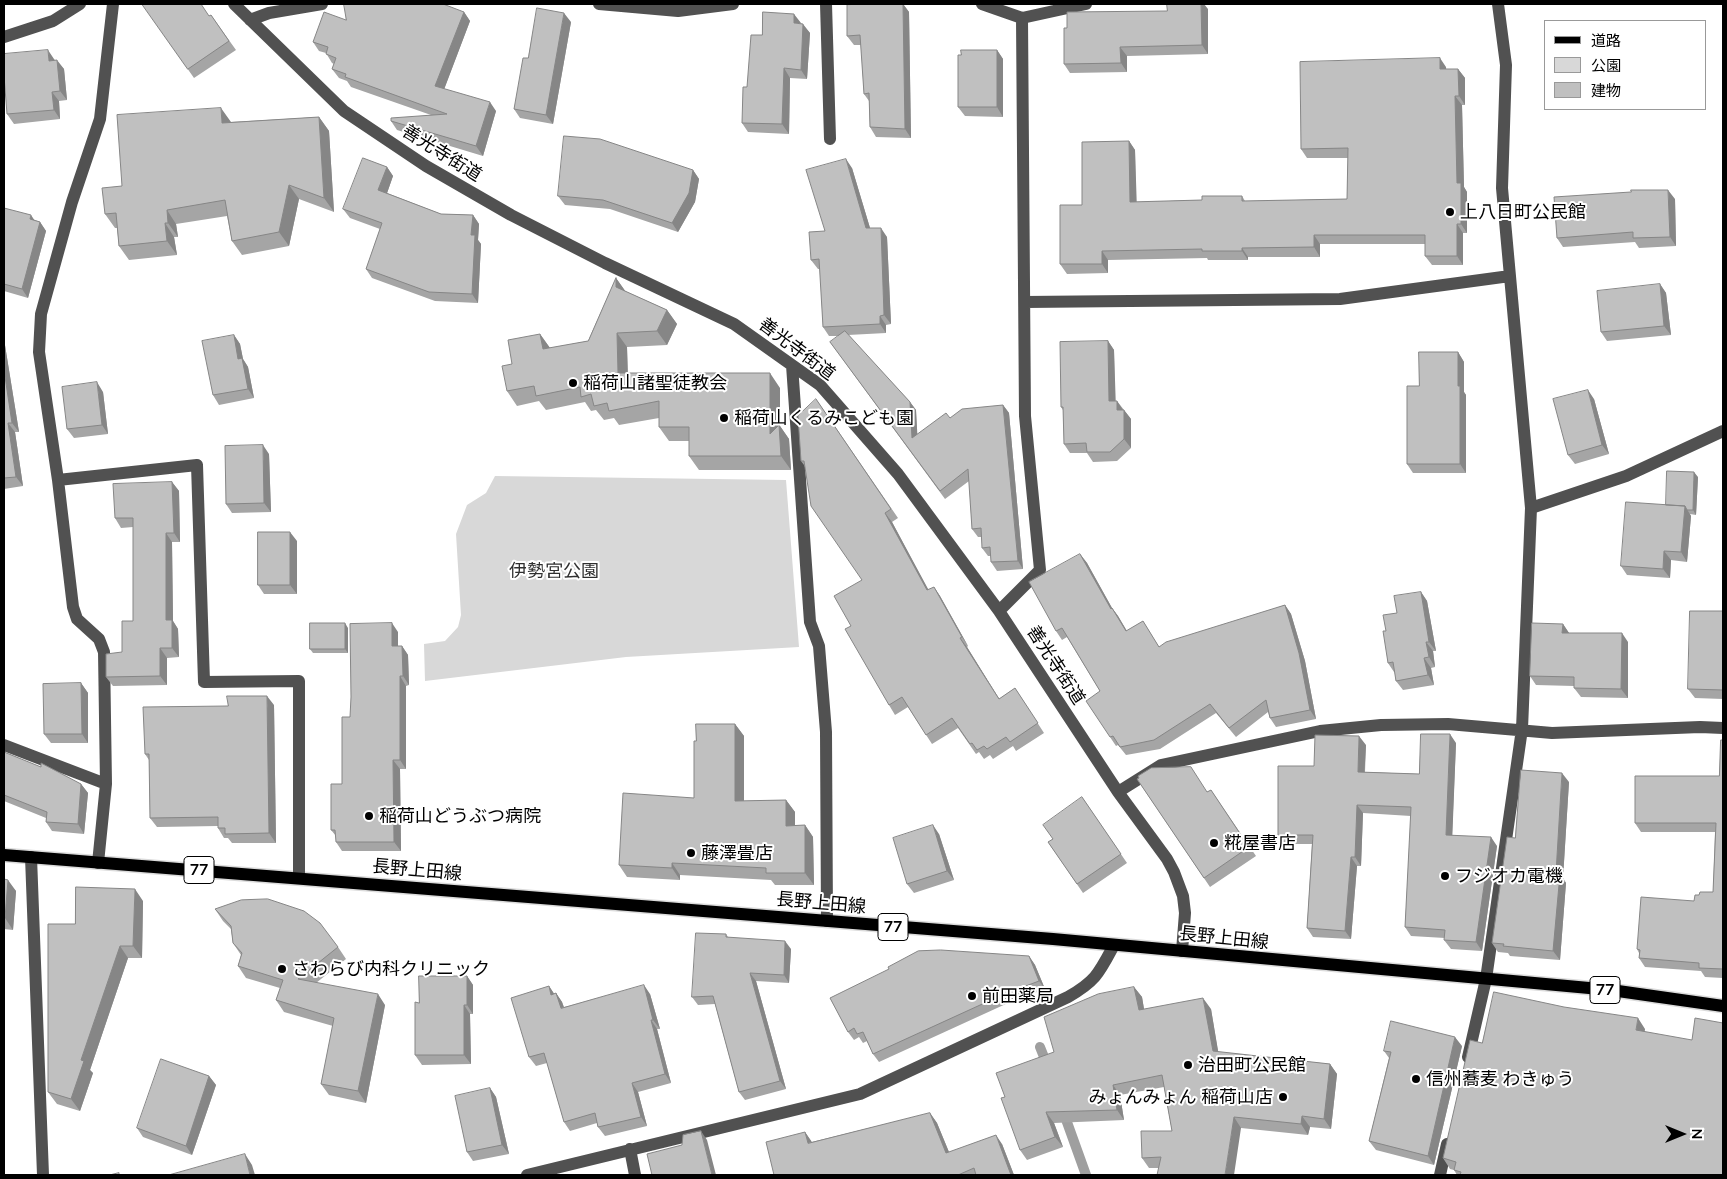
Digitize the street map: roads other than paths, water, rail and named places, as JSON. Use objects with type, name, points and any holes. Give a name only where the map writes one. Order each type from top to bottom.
[{"type":"main road","name":"長野上田線","points":[[4,855],[1114,945],[1611,990],[1723,1006]]},
{"type":"street","points":[[4,37],[53,21],[80,4]]},
{"type":"street","points":[[98,863],[106,784],[104,652],[99,639],[76,619],[73,606],[58,480],[39,352],[41,314],[72,202],[100,119],[112,4]]},
{"type":"street","name":"善光寺街道","points":[[234,4],[344,111],[426,166],[511,215],[605,263],[734,324],[820,385],[898,474],[999,611],[1118,792],[1167,859],[1179,884],[1185,913],[1182,951]]},
{"type":"street","points":[[250,20],[269,12],[319,4]]},
{"type":"street","points":[[599,4],[678,11],[734,4]]},
{"type":"street","points":[[826,4],[830,139]]},
{"type":"street","points":[[982,4],[1022,18],[1086,4]]},
{"type":"street","points":[[1465,1068],[1486,979],[1522,730],[1531,508],[1502,188],[1506,65],[1498,4]]},
{"type":"street","points":[[999,611],[1040,570],[1025,416],[1022,18]]},
{"type":"street","points":[[1025,302],[1340,299],[1510,276]]},
{"type":"street","points":[[792,365],[810,622],[819,646],[826,732],[827,922]]},
{"type":"street","points":[[1531,508],[1626,476],[1723,431]]},
{"type":"street","points":[[58,480],[197,465],[204,682],[300,680],[300,878]]},
{"type":"street","points":[[1118,792],[1160,765],[1320,731],[1381,725],[1448,724],[1552,733],[1700,727],[1723,728]]},
{"type":"street","points":[[4,744],[106,784]]},
{"type":"street","points":[[31,857],[43,1175]]},
{"type":"street","points":[[527,1175],[860,1094],[1068,997],[1083,988],[1098,975],[1114,945]]},
{"type":"street","points":[[1440,1175],[1449,1136]]},
{"type":"street","points":[[630,1149],[636,1175]]},
{"type":"waterway","points":[[1040,1047],[1048,1067]]},
{"type":"waterway","points":[[1063,1111],[1086,1175]]},
{"type":"place","name":"上八日町公民館","points":[[1450,212]]},
{"type":"place","name":"稲荷山諸聖徒教会","points":[[573,383]]},
{"type":"place","name":"稲荷山くるみこども園","points":[[724,418]]},
{"type":"place","name":"稲荷山どうぶつ病院","points":[[369,816]]},
{"type":"place","name":"糀屋書店","points":[[1214,843]]},
{"type":"place","name":"藤澤畳店","points":[[691,853]]},
{"type":"place","name":"フジオカ電機","points":[[1445,876]]},
{"type":"place","name":"さわらび内科クリニック","points":[[282,969]]},
{"type":"place","name":"前田薬局","points":[[972,996]]},
{"type":"place","name":"治田町公民館","points":[[1188,1065]]},
{"type":"place","name":"信州蕎麦 わきゅう","points":[[1416,1079]]},
{"type":"place","name":"みょんみょん 稲荷山店","points":[[1283,1097]]},
{"type":"park label","name":"伊勢宮公園","points":[[554,571]]}]
